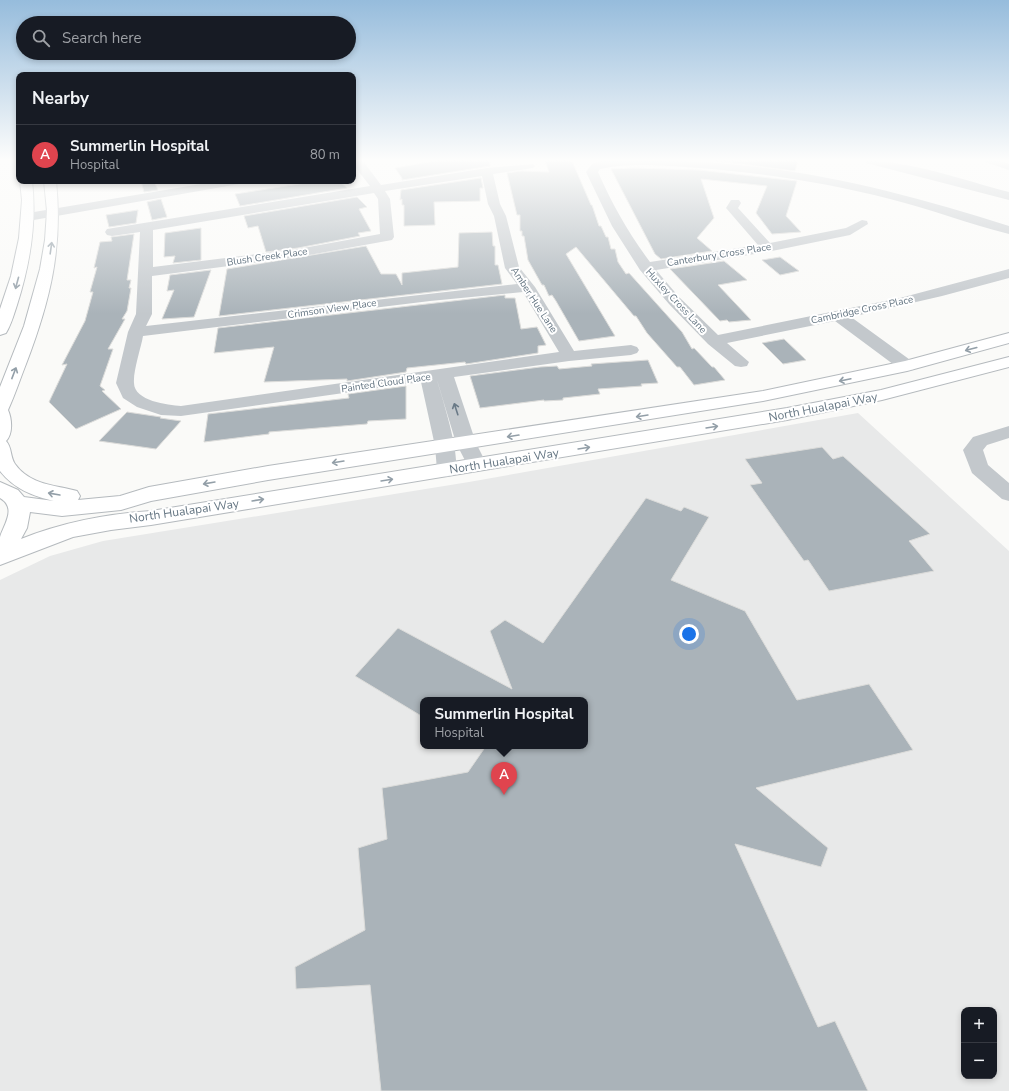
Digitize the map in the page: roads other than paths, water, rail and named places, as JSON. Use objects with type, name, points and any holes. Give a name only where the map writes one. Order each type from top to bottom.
[{"type":"main road","points":[[0,436],[2,424],[0,410],[41,298],[52,242],[53,212]]},
{"type":"main road","points":[[0,330],[13,295],[22,264],[28,213]]},
{"type":"main road","name":"North Hualapai Way","points":[[17,503],[56,509],[76,509],[121,503],[149,494],[268,473],[763,396],[907,366],[1009,338]]},
{"type":"main road","name":"North Hualapai Way","points":[[0,557],[43,538],[77,528],[117,520],[151,518],[818,409],[889,394],[1009,362]]},
{"type":"main road","points":[[0,446],[4,462],[9,471],[24,483],[38,490],[61,496],[88,497],[122,493],[149,494]]},
{"type":"main road","points":[[0,489],[11,496],[17,503],[20,516],[16,531],[0,553]]},
{"type":"main road","points":[[0,572],[45,550],[151,518]]},
{"type":"street","points":[[28,213],[35,212]]},
{"type":"street","points":[[112,232],[243,212]]},
{"type":"street","name":"Blush Creek Place","points":[[147,272],[298,253],[387,237],[385,212]]},
{"type":"street","name":"Amber Hue Lane","points":[[498,212],[512,268],[528,287],[569,356]]},
{"type":"street","name":"Huxley Cross Lane","points":[[613,212],[645,267],[714,341],[741,362]]},
{"type":"street","points":[[735,212],[767,248]]},
{"type":"street","points":[[952,212],[1009,230]]},
{"type":"street","name":"Canterbury Cross Place","points":[[645,267],[767,248],[850,231],[862,224]]},
{"type":"street","name":"Painted Cloud Place","points":[[147,227],[147,272],[144,314],[136,332],[124,383],[129,394],[143,403],[160,410],[181,411],[446,375],[569,356],[631,350]]},
{"type":"street","name":"Cambridge Cross Place","points":[[714,341],[839,316],[966,287],[1009,274]]},
{"type":"street","name":"Crimson View Place","points":[[136,332],[184,328],[439,294],[528,287]]},
{"type":"street","points":[[839,316],[907,366]]},
{"type":"street","points":[[446,375],[466,443],[477,465]]},
{"type":"street","points":[[428,377],[445,446],[447,470]]},
{"type":"street","points":[[1009,432],[980,441],[973,450],[979,468],[1009,494]]},
{"type":"place","name":"Summerlin Hospital","points":[[504,795]]}]
